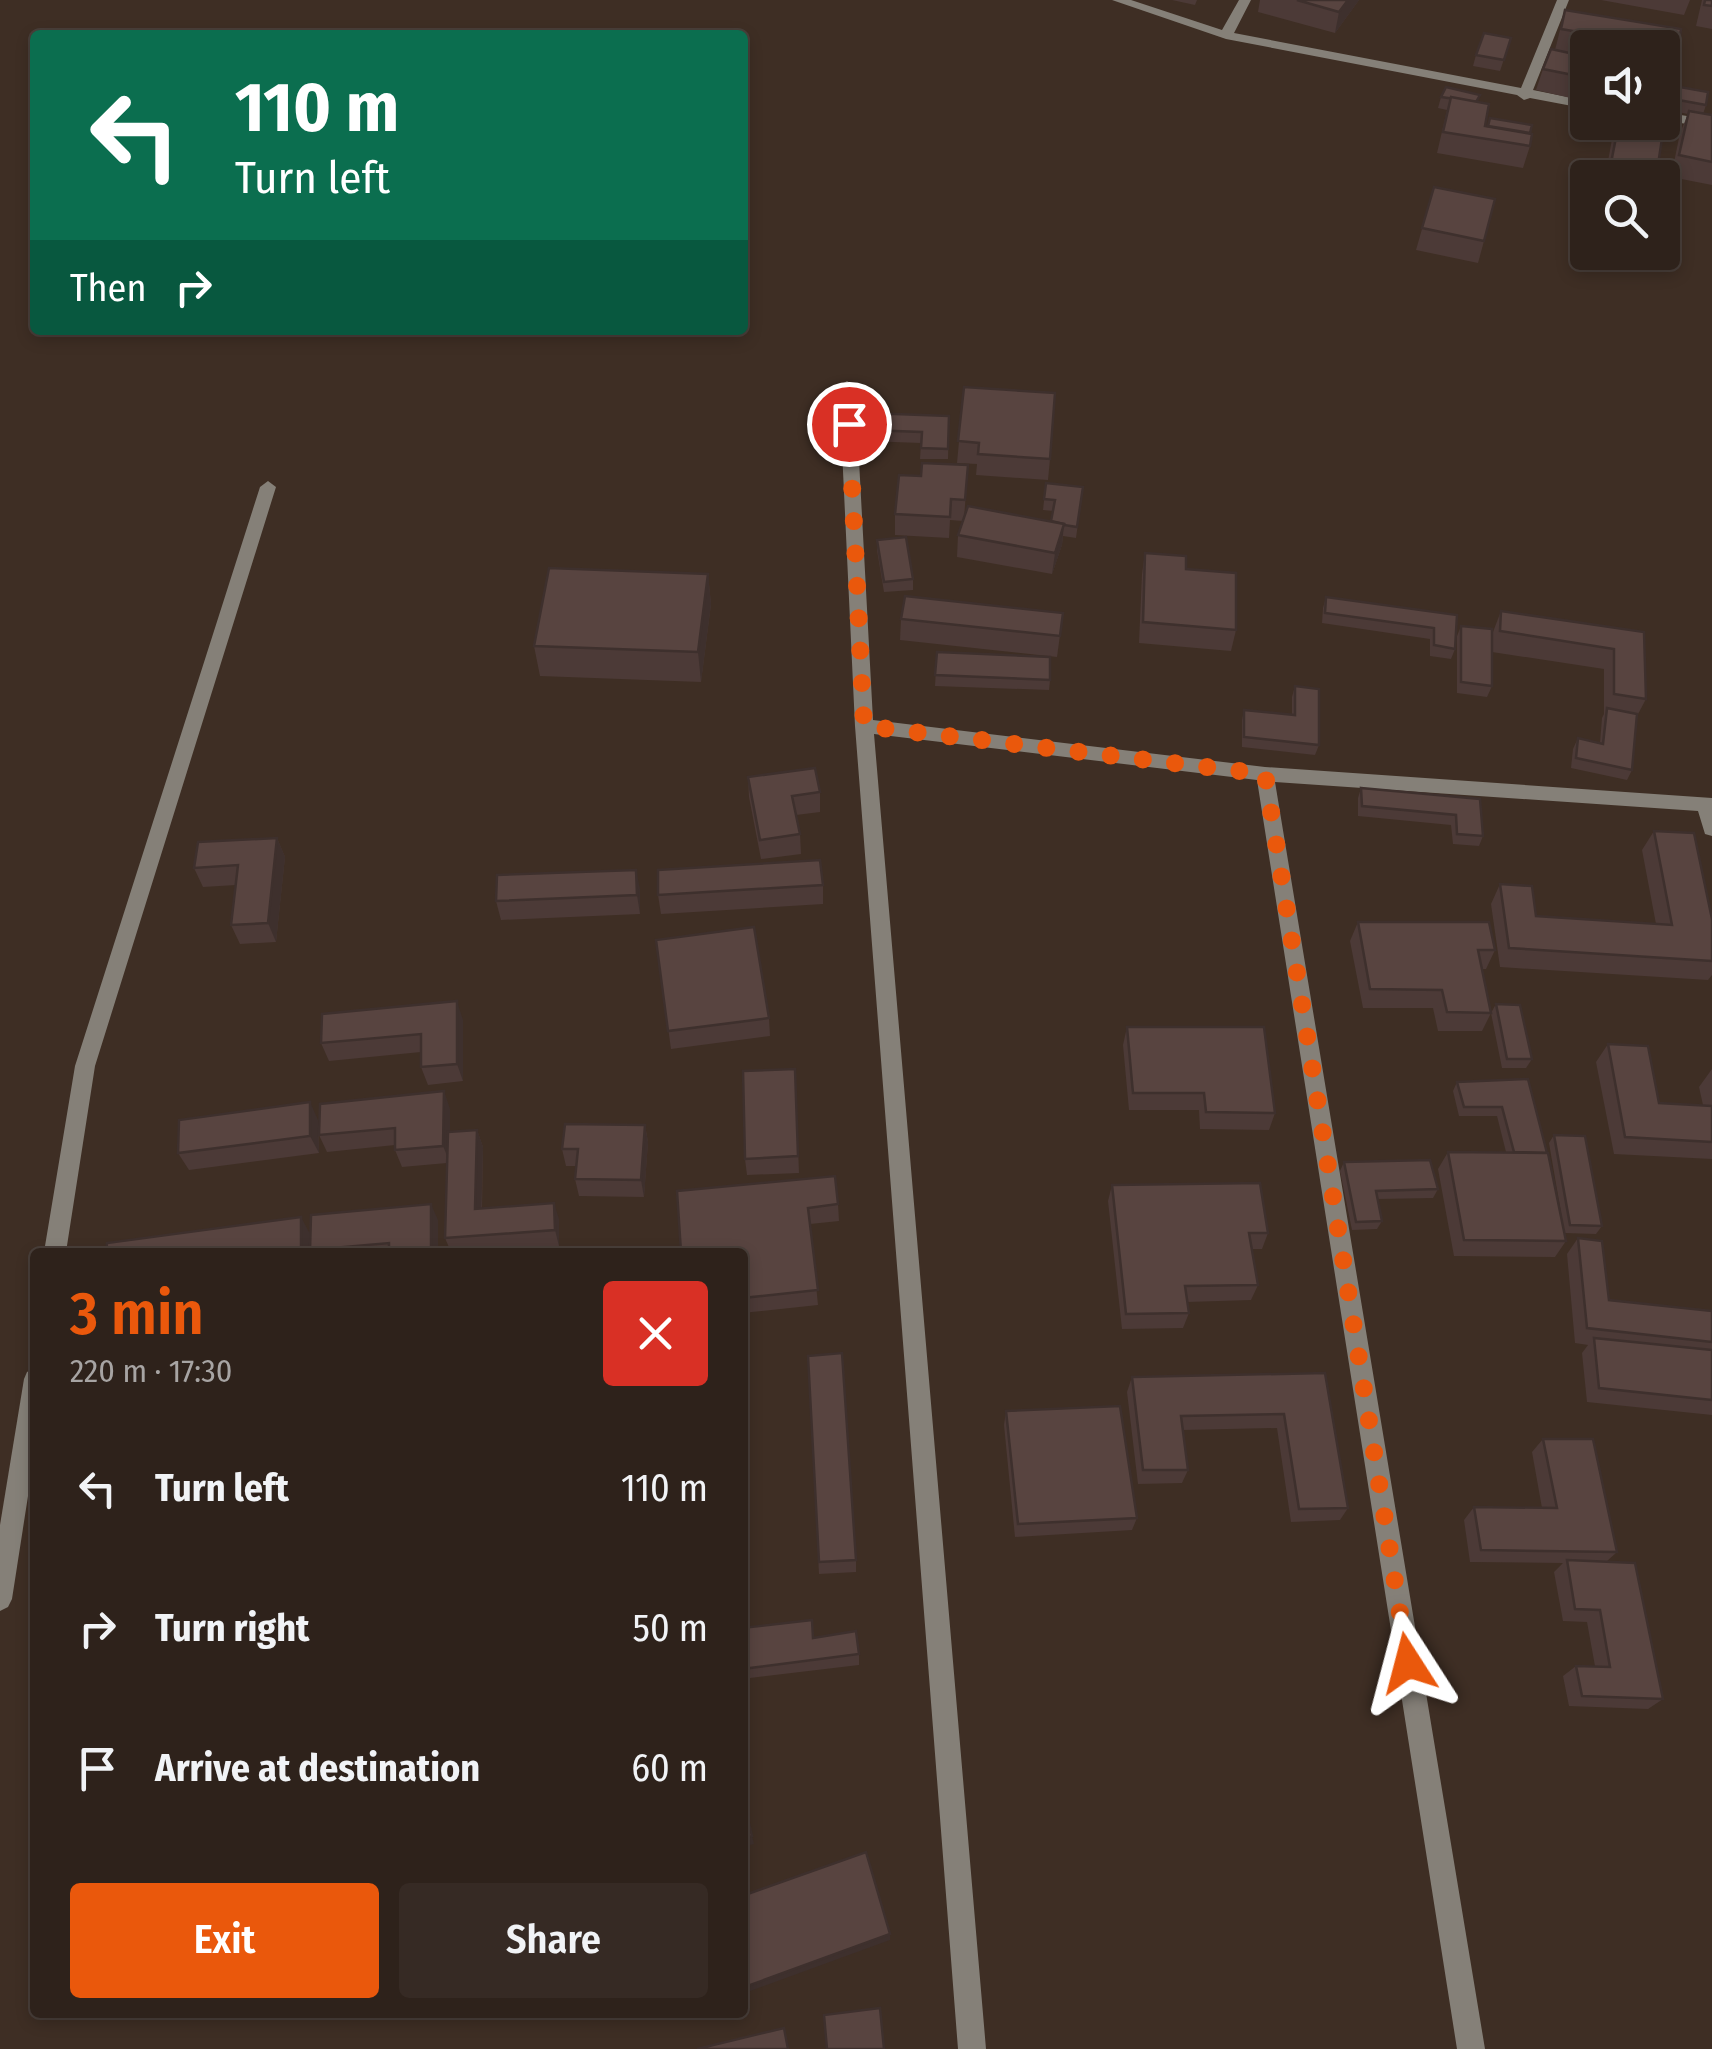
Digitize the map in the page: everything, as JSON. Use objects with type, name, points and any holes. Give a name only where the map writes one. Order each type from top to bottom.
[{"type":"street","points":[[1118,0],[1226,35],[1570,102]]},
{"type":"street","points":[[1226,35],[1246,0]]},
{"type":"street","points":[[1524,96],[1563,0]]},
{"type":"street","points":[[1680,119],[1712,124]]},
{"type":"street","points":[[847,386],[864,726],[972,2049]]},
{"type":"street","points":[[56,1248],[85,1066],[268,488]]},
{"type":"street","points":[[864,726],[1265,774],[1709,804],[1712,829]]},
{"type":"street","points":[[1265,774],[1470,2049]]},
{"type":"street","points":[[0,1599],[30,1410]]},
{"type":"building","points":[[1297,0],[1348,0],[1339,12]]},
{"type":"building","points":[[1565,10],[1681,29],[1680,36],[1680,30],[1561,29]]},
{"type":"building","points":[[1484,33],[1511,38],[1504,60],[1476,55]]},
{"type":"building","points":[[1551,49],[1570,53],[1570,74],[1543,69]]},
{"type":"building","points":[[1446,87],[1480,95],[1476,102],[1441,97]]},
{"type":"building","points":[[1680,87],[1708,92],[1706,105],[1680,100]]},
{"type":"building","points":[[1451,97],[1489,104],[1485,126],[1532,134],[1530,146],[1443,132]]},
{"type":"building","points":[[1689,111],[1712,115],[1712,162],[1679,155]]},
{"type":"building","points":[[1490,118],[1532,125],[1530,133],[1488,126]]},
{"type":"building","points":[[1615,140],[1662,140],[1659,160],[1612,160]]},
{"type":"building","points":[[1434,187],[1495,199],[1484,241],[1422,228]]},
{"type":"building","points":[[964,387],[1055,393],[1050,459],[978,454],[979,443],[958,441]]},
{"type":"building","points":[[868,413],[949,416],[948,449],[921,448],[922,432],[867,430]]},
{"type":"building","points":[[922,463],[968,465],[965,500],[951,499],[950,517],[895,514],[899,475],[921,476]]},
{"type":"building","points":[[1046,483],[1083,487],[1077,527],[1051,521],[1055,500],[1044,499]]},
{"type":"building","points":[[968,506],[1064,524],[1055,553],[958,535]]},
{"type":"building","points":[[906,537],[913,579],[884,582],[877,540]]},
{"type":"building","points":[[1145,553],[1186,556],[1186,569],[1236,573],[1236,630],[1143,622]]},
{"type":"building","points":[[549,568],[708,574],[698,652],[534,646]]},
{"type":"building","points":[[905,596],[1063,613],[1060,636],[901,619]]},
{"type":"building","points":[[1326,597],[1457,615],[1455,649],[1434,645],[1434,628],[1325,613]]},
{"type":"building","points":[[1501,611],[1644,632],[1646,699],[1614,694],[1614,649],[1500,631]]},
{"type":"building","points":[[1461,626],[1492,629],[1492,686],[1461,682]]},
{"type":"building","points":[[937,652],[1050,657],[1050,680],[935,675]]},
{"type":"building","points":[[1295,686],[1319,689],[1319,745],[1244,737],[1244,710],[1295,715]]},
{"type":"building","points":[[1607,708],[1637,714],[1632,770],[1576,758],[1578,738],[1603,744]]},
{"type":"building","points":[[815,768],[820,792],[792,796],[800,834],[760,840],[748,777]]},
{"type":"building","points":[[1361,788],[1480,799],[1483,836],[1457,834],[1456,815],[1362,806]]},
{"type":"building","points":[[1654,831],[1694,833],[1712,919],[1712,961],[1509,948],[1500,884],[1532,886],[1536,916],[1672,925]]},
{"type":"building","points":[[277,838],[268,923],[231,925],[238,865],[194,868],[198,842]]},
{"type":"building","points":[[820,860],[823,885],[658,895],[658,870]]},
{"type":"building","points":[[636,870],[637,895],[496,901],[497,875]]},
{"type":"building","points":[[1358,922],[1489,922],[1495,950],[1478,950],[1491,1013],[1447,1012],[1442,990],[1370,989]]},
{"type":"building","points":[[754,927],[769,1018],[668,1031],[656,940]]},
{"type":"building","points":[[457,1001],[457,1064],[421,1067],[421,1034],[321,1043],[322,1014]]},
{"type":"building","points":[[1496,1004],[1520,1005],[1532,1059],[1507,1059]]},
{"type":"building","points":[[1127,1027],[1264,1027],[1275,1113],[1206,1112],[1204,1093],[1133,1093]]},
{"type":"building","points":[[1608,1044],[1648,1046],[1659,1103],[1712,1106],[1712,1142],[1625,1137]]},
{"type":"building","points":[[795,1069],[798,1156],[745,1159],[743,1071]]},
{"type":"building","points":[[1528,1079],[1547,1153],[1514,1152],[1502,1107],[1464,1107],[1457,1082]]},
{"type":"building","points":[[444,1091],[443,1146],[395,1150],[395,1128],[319,1135],[320,1104]]},
{"type":"building","points":[[310,1102],[310,1136],[178,1153],[179,1120]]},
{"type":"building","points":[[565,1124],[645,1125],[641,1180],[575,1179],[578,1149],[562,1149]]},
{"type":"building","points":[[477,1130],[475,1209],[554,1203],[555,1230],[445,1238],[448,1132]]},
{"type":"building","points":[[1554,1135],[1585,1136],[1602,1226],[1570,1225]]},
{"type":"building","points":[[1448,1152],[1548,1153],[1566,1241],[1464,1240]]},
{"type":"building","points":[[1430,1160],[1438,1189],[1376,1191],[1382,1221],[1356,1222],[1344,1162]]},
{"type":"building","points":[[835,1176],[838,1204],[808,1208],[818,1290],[748,1297],[748,1248],[681,1248],[677,1191]]},
{"type":"building","points":[[1260,1183],[1268,1233],[1249,1233],[1258,1285],[1185,1286],[1189,1313],[1126,1314],[1112,1185]]},
{"type":"building","points":[[431,1204],[431,1248],[389,1248],[389,1243],[310,1248],[311,1215]]},
{"type":"building","points":[[301,1217],[301,1248],[106,1248],[107,1243]]},
{"type":"building","points":[[1578,1238],[1602,1241],[1609,1300],[1712,1311],[1712,1342],[1587,1328]]},
{"type":"building","points":[[1594,1338],[1712,1350],[1712,1400],[1599,1388]]},
{"type":"building","points":[[842,1353],[856,1560],[819,1562],[808,1356]]},
{"type":"building","points":[[1325,1373],[1348,1508],[1299,1509],[1284,1414],[1181,1416],[1188,1470],[1143,1470],[1132,1377]]},
{"type":"building","points":[[1120,1406],[1137,1518],[1018,1524],[1006,1411]]},
{"type":"building","points":[[1543,1439],[1593,1439],[1617,1552],[1481,1550],[1474,1507],[1557,1508]]},
{"type":"building","points":[[1567,1560],[1635,1563],[1663,1699],[1582,1696],[1576,1666],[1610,1667],[1600,1610],[1575,1609]]},
{"type":"building","points":[[812,1620],[813,1638],[856,1631],[859,1654],[748,1668],[748,1627]]},
{"type":"building","points":[[866,1852],[890,1934],[748,1986],[748,1894]]},
{"type":"building","points":[[880,2008],[884,2049],[827,2049],[824,2015]]},
{"type":"building","points":[[784,2028],[788,2049],[697,2049]]},
{"type":"route","points":[[849,424],[864,726],[1265,774],[1408,1663]]}]
